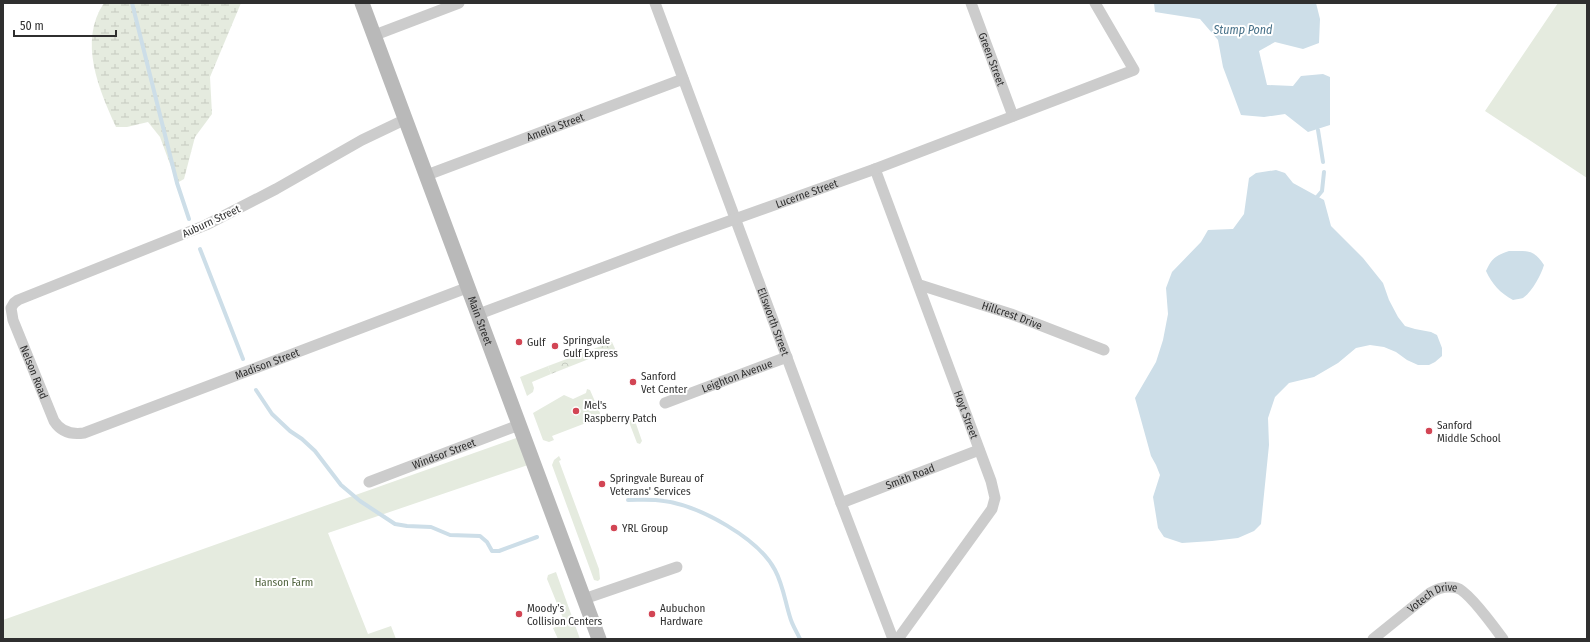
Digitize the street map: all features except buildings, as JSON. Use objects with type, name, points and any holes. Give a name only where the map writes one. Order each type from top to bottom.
[{"type":"main road","name":"Main Street","points":[[362,3],[599,639]]},
{"type":"street","points":[[375,35],[459,3]]},
{"type":"street","name":"Ellsworth Street","points":[[655,3],[893,639]]},
{"type":"street","name":"Green Street","points":[[971,3],[1013,116]]},
{"type":"street","name":"Lucerne Street","points":[[479,314],[630,257],[875,169],[1134,70],[1095,3]]},
{"type":"street","name":"Amelia Street","points":[[427,175],[684,79]]},
{"type":"street","name":"Auburn Street","points":[[11,308],[14,303],[23,298],[212,222],[276,189],[362,140],[406,119]]},
{"type":"street","name":"Hoyt Street","points":[[875,169],[920,285],[995,494],[992,509],[898,639]]},
{"type":"street","name":"Hillcrest Drive","points":[[920,285],[1011,314],[1104,350]]},
{"type":"street","name":"Madison Street","points":[[65,431],[78,434],[84,432],[469,287]]},
{"type":"street","name":"Nelson Road","points":[[11,308],[13,320],[54,421],[59,428],[65,431]]},
{"type":"street","name":"Leighton Avenue","points":[[665,403],[787,357]]},
{"type":"street","name":"Windsor Street","points":[[369,482],[519,425]]},
{"type":"street","name":"Smith Road","points":[[841,502],[979,450]]},
{"type":"street","points":[[584,599],[677,567]]},
{"type":"street","name":"Votech Drive","points":[[1373,639],[1437,588],[1448,586],[1458,588],[1469,597],[1504,639]]},
{"type":"green space","points":[[104,3],[241,3],[210,77],[212,114],[195,137],[184,179],[177,183],[160,137],[148,122],[127,127],[116,127],[103,97],[94,65],[92,49],[96,18]]},
{"type":"green space","points":[[1558,3],[1587,3],[1587,178],[1485,111]]},
{"type":"green space","points":[[612,342],[616,351],[609,353],[609,351],[551,374],[548,366]]},
{"type":"green space","points":[[548,366],[551,374],[532,382],[534,388],[533,392],[527,396],[520,377]]},
{"type":"green space","points":[[587,389],[590,390],[600,413],[599,418],[552,436],[554,440],[549,442],[543,440],[533,413],[564,395],[573,399],[586,393]]},
{"type":"green space","points":[[634,418],[642,441],[640,444],[637,443],[629,422],[629,420]]},
{"type":"green space","name":"Hanson Farm","points":[[519,437],[528,465],[328,533],[368,634],[391,626],[396,639],[3,639],[3,620]]},
{"type":"green space","points":[[559,456],[561,460],[559,461],[599,569],[600,579],[598,581],[594,580],[552,465],[554,460]]},
{"type":"green space","points":[[556,572],[580,639],[558,639],[553,628],[565,623],[547,579],[548,575]]},
{"type":"water","name":"Stump Pond","points":[[1154,3],[1316,3],[1320,19],[1319,43],[1303,49],[1275,42],[1259,51],[1267,85],[1293,86],[1301,76],[1323,74],[1330,77],[1330,125],[1308,132],[1285,114],[1264,117],[1241,115],[1223,67],[1218,40],[1200,19],[1155,12]]},
{"type":"water","points":[[1276,170],[1285,173],[1293,183],[1324,200],[1331,226],[1363,258],[1383,283],[1389,300],[1398,317],[1405,326],[1431,332],[1437,335],[1442,348],[1442,356],[1429,365],[1418,365],[1384,347],[1370,345],[1356,348],[1338,363],[1314,377],[1289,383],[1275,397],[1268,418],[1269,445],[1261,524],[1254,531],[1238,538],[1182,543],[1164,537],[1158,528],[1153,497],[1160,475],[1151,456],[1135,398],[1156,362],[1163,340],[1168,314],[1166,288],[1172,272],[1201,242],[1208,230],[1233,229],[1244,214],[1249,178],[1256,173]]},
{"type":"water","points":[[1509,251],[1529,252],[1537,256],[1544,265],[1530,292],[1523,298],[1513,300],[1497,288],[1486,271],[1494,258]]},
{"type":"waterway","points":[[132,3],[177,183],[189,219]]},
{"type":"waterway","points":[[1318,130],[1323,162]]},
{"type":"waterway","points":[[1317,197],[1322,191],[1324,172]]},
{"type":"waterway","points":[[200,249],[243,359]]},
{"type":"waterway","points":[[256,390],[272,414],[315,451],[341,485],[360,501],[395,524],[431,527],[450,535],[480,536],[487,542],[492,551],[499,551],[537,537]]},
{"type":"waterway","points":[[628,500],[664,501],[694,509],[727,525],[756,546],[767,558],[778,576],[793,626],[800,639]]},
{"type":"place","name":"Gulf","points":[[519,342]]},
{"type":"place","name":"Springvale Gulf Express","points":[[555,346]]},
{"type":"place","name":"Sanford Vet Center","points":[[633,382]]},
{"type":"place","name":"Mel's Raspberry Patch","points":[[576,411]]},
{"type":"place","name":"Sanford Middle School","points":[[1429,431]]},
{"type":"place","name":"Springvale Bureau of Veterans' Services","points":[[602,484]]},
{"type":"place","name":"YRL Group","points":[[614,528]]},
{"type":"place","name":"Moody’s Collision Centers","points":[[519,614]]},
{"type":"place","name":"Aubuchon Hardware","points":[[652,614]]}]
